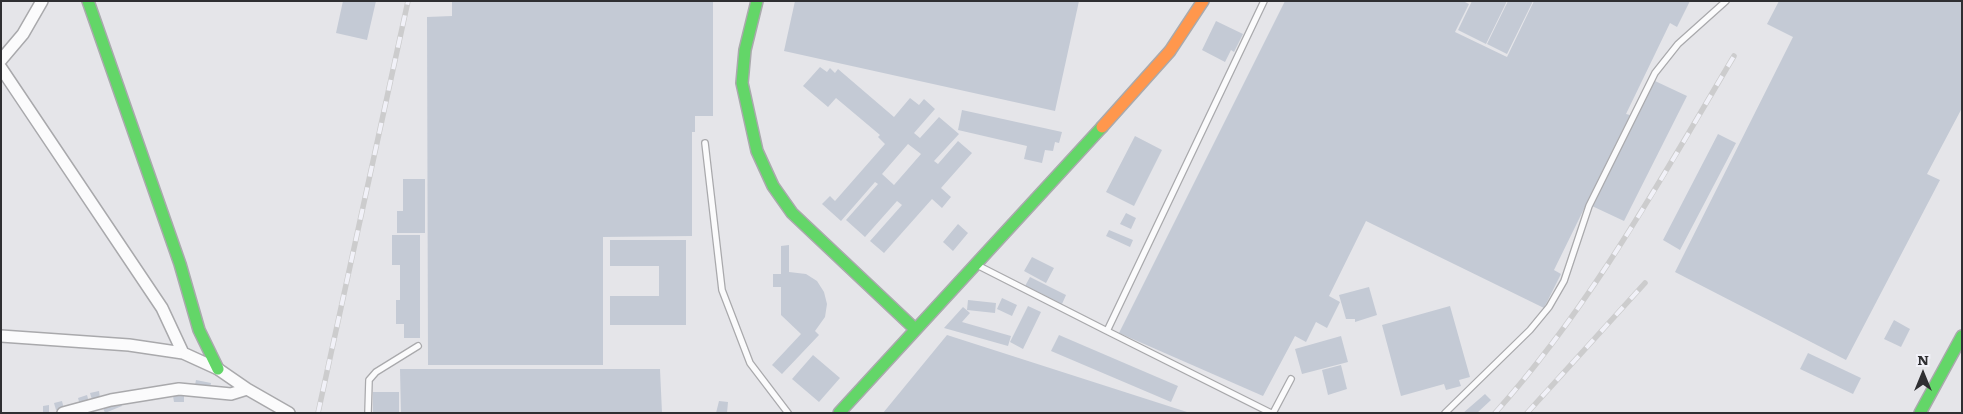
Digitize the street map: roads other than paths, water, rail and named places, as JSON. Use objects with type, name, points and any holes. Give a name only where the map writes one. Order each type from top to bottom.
[{"type":"street","points":[[1,60],[24,34],[42,1]]},
{"type":"street","points":[[88,1],[180,264],[199,330],[218,369]]},
{"type":"street","points":[[756,1],[745,50],[742,83],[748,118],[757,151],[773,186],[792,213],[915,329]]},
{"type":"street","points":[[839,413],[1170,51],[1203,1]]},
{"type":"street","points":[[1,68],[162,308],[183,353]]},
{"type":"street","points":[[1,336],[129,345],[183,353],[218,369],[247,389],[289,413]]},
{"type":"street","points":[[1920,413],[1962,336]]},
{"type":"street","points":[[64,413],[111,400],[179,389],[231,394],[247,389]]},
{"type":"lane","points":[[1107,332],[1264,1]]},
{"type":"lane","points":[[1445,413],[1550,308],[1564,280],[1589,206],[1655,73],[1678,44],[1726,1]]},
{"type":"lane","points":[[705,143],[722,290],[750,363],[788,413]]},
{"type":"lane","points":[[975,264],[1107,332],[1272,413],[1291,379]]},
{"type":"lane","points":[[368,413],[369,380],[376,372],[418,346]]},
{"type":"railway","points":[[318,413],[408,1]]},
{"type":"railway","points":[[1495,413],[1530,372],[1594,285],[1652,195],[1734,56]]},
{"type":"railway","points":[[1527,413],[1645,283]]}]
